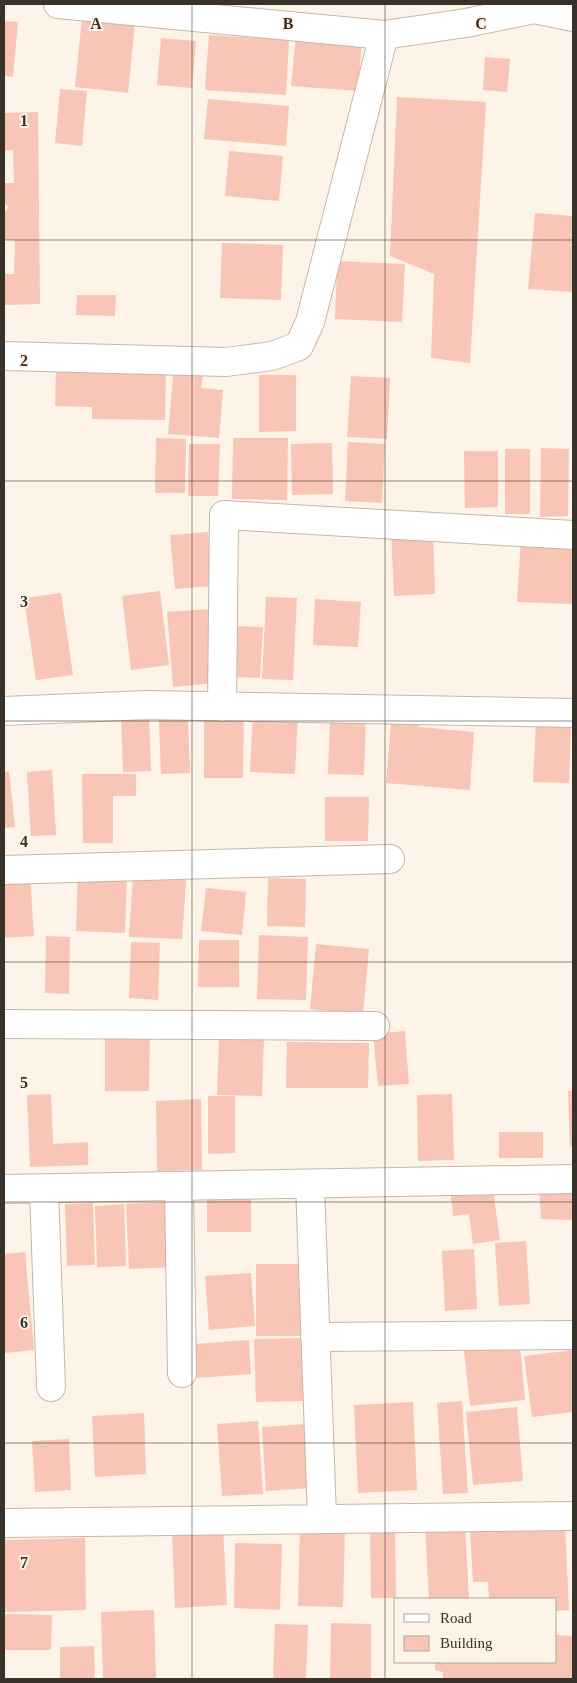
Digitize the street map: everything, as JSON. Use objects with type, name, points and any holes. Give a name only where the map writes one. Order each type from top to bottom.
[{"type":"street","points":[[58,4],[384,35],[466,23],[534,9],[573,17]]},
{"type":"street","points":[[4,356],[226,362],[272,356],[299,346],[310,322],[384,35]]},
{"type":"street","points":[[222,707],[224,515],[573,535]]},
{"type":"street","points":[[4,712],[147,706],[573,713]]},
{"type":"street","points":[[4,870],[390,858]]},
{"type":"street","points":[[4,1024],[374,1026]]},
{"type":"street","points":[[4,1189],[573,1179]]},
{"type":"street","points":[[310,1184],[322,1518]]},
{"type":"street","points":[[180,1186],[182,1373]]},
{"type":"street","points":[[44,1188],[51,1387]]},
{"type":"street","points":[[316,1337],[573,1335]]},
{"type":"street","points":[[4,1523],[573,1516]]},
{"type":"building","points":[[82,18],[135,23],[128,93],[75,87]]},
{"type":"building","points":[[4,21],[18,22],[13,77],[4,76]]},
{"type":"building","points":[[209,35],[289,40],[286,95],[205,90]]},
{"type":"building","points":[[296,35],[362,40],[358,91],[291,86]]},
{"type":"building","points":[[161,38],[196,41],[192,88],[157,85]]},
{"type":"building","points":[[485,57],[510,59],[507,92],[483,90]]},
{"type":"building","points":[[60,89],[87,91],[82,146],[55,143]]},
{"type":"building","points":[[397,97],[486,102],[470,363],[431,358],[434,274],[390,256]]},
{"type":"building","points":[[208,99],[289,106],[286,146],[204,139]]},
{"type":"building","points":[[38,112],[40,304],[4,305],[4,274],[14,274],[15,240],[4,240],[4,212],[9,208],[4,202],[4,183],[14,183],[13,150],[4,150],[4,113]]},
{"type":"building","points":[[229,151],[283,156],[279,201],[225,196]]},
{"type":"building","points":[[535,213],[573,216],[573,292],[528,289]]},
{"type":"building","points":[[222,243],[283,245],[281,300],[220,298]]},
{"type":"building","points":[[337,261],[405,264],[402,322],[335,319]]},
{"type":"building","points":[[77,295],[116,295],[115,316],[76,315]]},
{"type":"building","points":[[174,365],[204,368],[201,388],[223,390],[219,438],[168,434]]},
{"type":"building","points":[[56,370],[166,371],[165,420],[92,419],[92,407],[55,406]]},
{"type":"building","points":[[259,375],[296,375],[296,431],[259,432]]},
{"type":"building","points":[[351,376],[390,378],[387,439],[347,437]]},
{"type":"building","points":[[156,438],[186,439],[185,493],[155,493]]},
{"type":"building","points":[[233,438],[288,438],[287,500],[232,499]]},
{"type":"building","points":[[348,442],[385,444],[382,503],[345,501]]},
{"type":"building","points":[[332,443],[333,494],[292,495],[291,444]]},
{"type":"building","points":[[189,444],[220,444],[218,496],[188,496]]},
{"type":"building","points":[[541,448],[569,449],[568,516],[540,517]]},
{"type":"building","points":[[505,449],[530,449],[530,514],[505,514]]},
{"type":"building","points":[[464,451],[498,451],[498,507],[465,508]]},
{"type":"building","points":[[433,531],[435,594],[394,596],[391,534]]},
{"type":"building","points":[[208,532],[212,586],[175,589],[170,535]]},
{"type":"building","points":[[521,538],[573,541],[573,604],[517,602]]},
{"type":"building","points":[[160,591],[169,665],[131,670],[122,596]]},
{"type":"building","points":[[61,593],[73,675],[36,680],[24,598]]},
{"type":"building","points":[[266,597],[297,598],[293,680],[262,679]]},
{"type":"building","points":[[315,599],[361,602],[358,647],[313,645]]},
{"type":"building","points":[[210,609],[215,683],[173,687],[167,612]]},
{"type":"building","points":[[233,626],[263,627],[260,678],[231,677]]},
{"type":"building","points":[[204,711],[244,712],[243,778],[204,778]]},
{"type":"building","points":[[253,711],[298,714],[295,774],[250,772]]},
{"type":"building","points":[[392,712],[420,715],[419,727],[474,732],[470,790],[386,783]]},
{"type":"building","points":[[149,713],[151,771],[123,772],[121,714]]},
{"type":"building","points":[[330,717],[366,718],[364,775],[328,774]]},
{"type":"building","points":[[188,718],[190,773],[161,774],[159,719]]},
{"type":"building","points":[[536,723],[571,725],[569,783],[533,782]]},
{"type":"building","points":[[52,770],[56,835],[31,836],[27,772]]},
{"type":"building","points":[[9,771],[15,827],[4,828],[4,772]]},
{"type":"building","points":[[82,774],[136,774],[136,796],[113,796],[113,843],[83,843]]},
{"type":"building","points":[[325,797],[369,797],[368,841],[325,841]]},
{"type":"building","points":[[78,871],[127,872],[125,933],[76,931]]},
{"type":"building","points":[[30,876],[34,936],[4,938],[4,878]]},
{"type":"building","points":[[133,877],[186,880],[182,939],[129,937]]},
{"type":"building","points":[[268,878],[306,879],[305,927],[267,926]]},
{"type":"building","points":[[206,888],[246,892],[242,935],[201,931]]},
{"type":"building","points":[[259,935],[308,937],[306,1000],[257,999]]},
{"type":"building","points":[[46,936],[70,937],[69,994],[45,993]]},
{"type":"building","points":[[199,940],[239,940],[239,987],[198,987]]},
{"type":"building","points":[[131,942],[160,943],[158,1000],[129,998]]},
{"type":"building","points":[[316,944],[369,949],[363,1014],[310,1009]]},
{"type":"building","points":[[405,1031],[409,1084],[378,1086],[373,1034]]},
{"type":"building","points":[[105,1032],[150,1033],[149,1091],[105,1091]]},
{"type":"building","points":[[219,1037],[264,1038],[262,1096],[217,1095]]},
{"type":"building","points":[[287,1042],[369,1043],[368,1088],[286,1088]]},
{"type":"building","points":[[568,1091],[573,1091],[573,1147],[570,1147]]},
{"type":"building","points":[[51,1094],[53,1144],[88,1142],[88,1165],[30,1167],[27,1095]]},
{"type":"building","points":[[452,1094],[454,1160],[418,1161],[417,1095]]},
{"type":"building","points":[[208,1096],[235,1096],[235,1153],[208,1154]]},
{"type":"building","points":[[201,1099],[202,1170],[157,1171],[156,1101]]},
{"type":"building","points":[[499,1132],[543,1132],[543,1158],[499,1158]]},
{"type":"building","points":[[573,1181],[573,1220],[541,1219],[539,1184]]},
{"type":"building","points":[[492,1183],[500,1240],[473,1244],[469,1214],[453,1216],[450,1189]]},
{"type":"building","points":[[207,1194],[251,1194],[251,1232],[207,1232]]},
{"type":"building","points":[[175,1202],[177,1267],[129,1269],[126,1204]]},
{"type":"building","points":[[93,1203],[95,1265],[67,1266],[65,1204]]},
{"type":"building","points":[[124,1204],[126,1266],[97,1267],[95,1206]]},
{"type":"building","points":[[526,1241],[530,1304],[499,1306],[495,1243]]},
{"type":"building","points":[[474,1249],[477,1309],[445,1311],[442,1251]]},
{"type":"building","points":[[25,1252],[34,1350],[4,1353],[4,1254]]},
{"type":"building","points":[[256,1264],[311,1264],[311,1336],[256,1336]]},
{"type":"building","points":[[251,1273],[255,1326],[209,1330],[205,1276]]},
{"type":"building","points":[[309,1338],[309,1401],[256,1402],[254,1339]]},
{"type":"building","points":[[249,1340],[251,1374],[197,1378],[194,1344]]},
{"type":"building","points":[[520,1345],[525,1400],[470,1406],[464,1351]]},
{"type":"building","points":[[573,1350],[573,1412],[532,1417],[524,1356]]},
{"type":"building","points":[[462,1401],[468,1493],[443,1494],[437,1403]]},
{"type":"building","points":[[413,1402],[417,1490],[358,1493],[354,1405]]},
{"type":"building","points":[[517,1407],[523,1481],[473,1485],[466,1412]]},
{"type":"building","points":[[144,1413],[146,1474],[95,1477],[92,1416]]},
{"type":"building","points":[[258,1421],[263,1494],[222,1496],[217,1424]]},
{"type":"building","points":[[307,1424],[311,1488],[266,1491],[262,1427]]},
{"type":"building","points":[[69,1439],[71,1490],[35,1492],[32,1441]]},
{"type":"building","points":[[395,1520],[396,1598],[371,1598],[370,1521]]},
{"type":"building","points":[[465,1524],[469,1598],[429,1598],[425,1526]]},
{"type":"building","points":[[565,1525],[569,1610],[557,1611],[557,1598],[489,1598],[488,1582],[473,1582],[470,1530]]},
{"type":"building","points":[[300,1526],[345,1528],[343,1607],[298,1606]]},
{"type":"building","points":[[223,1528],[227,1605],[175,1608],[172,1530]]},
{"type":"building","points":[[85,1538],[86,1610],[4,1612],[4,1540]]},
{"type":"building","points":[[235,1543],[282,1544],[280,1610],[234,1608]]},
{"type":"building","points":[[154,1610],[156,1679],[103,1679],[101,1612]]},
{"type":"building","points":[[4,1614],[52,1615],[51,1650],[4,1650]]},
{"type":"building","points":[[331,1623],[371,1624],[371,1679],[330,1679]]},
{"type":"building","points":[[275,1624],[308,1625],[306,1679],[273,1679]]},
{"type":"building","points":[[557,1635],[573,1636],[573,1679],[443,1679],[443,1672],[435,1670],[435,1663],[557,1663]]},
{"type":"building","points":[[94,1646],[95,1679],[60,1679],[60,1647]]}]
